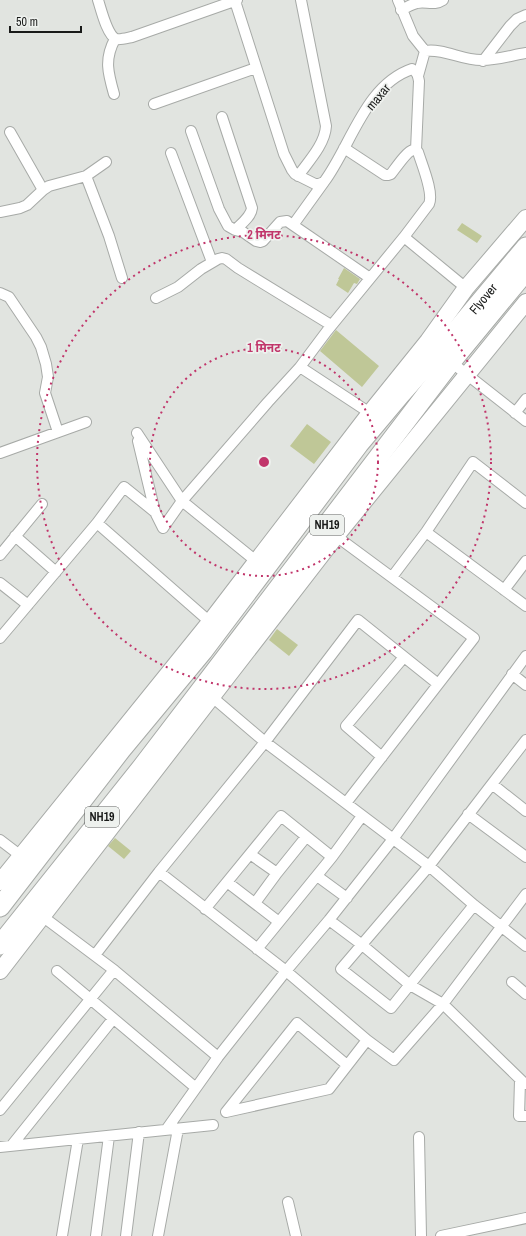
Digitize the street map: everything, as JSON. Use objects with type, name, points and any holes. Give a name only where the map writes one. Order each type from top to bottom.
[{"type":"highway","name":"Flyover","points":[[440,351],[526,247]]},
{"type":"highway","name":"Flyover","points":[[440,351],[526,271]]},
{"type":"highway","name":"NH19","points":[[0,906],[121,750],[203,651],[359,444],[440,351]]},
{"type":"highway","name":"NH19","points":[[0,945],[142,767],[207,693],[440,351]]},
{"type":"main road","points":[[0,882],[210,622],[370,413],[440,351],[466,288],[526,218]]},
{"type":"main road","points":[[0,970],[42,916],[207,693],[526,302]]},
{"type":"street","points":[[98,0],[108,29],[115,39],[132,37],[236,0],[284,154],[292,170],[298,176],[315,184],[324,182]]},
{"type":"street","points":[[298,176],[322,141],[326,132],[301,0]]},
{"type":"street","points":[[425,51],[413,36],[400,5],[417,3],[433,4],[439,3],[443,0]]},
{"type":"street","points":[[484,60],[510,26],[517,19],[526,15]]},
{"type":"street","points":[[114,94],[109,75],[108,62],[109,53],[115,39]]},
{"type":"street","points":[[425,51],[434,50],[468,59],[484,60],[526,53]]},
{"type":"street","points":[[256,561],[182,501],[137,433],[155,512],[163,528],[182,501],[300,366],[430,204],[430,193],[418,152],[416,150],[418,76],[425,51]]},
{"type":"street","points":[[154,104],[256,68]]},
{"type":"street","name":"maxar","points":[[293,225],[324,182],[376,96],[399,74],[412,70],[416,72],[418,76]]},
{"type":"street","points":[[222,117],[252,208],[249,216],[234,230]]},
{"type":"street","points":[[191,131],[219,209],[228,226],[234,230],[243,232],[260,242],[263,241],[280,222],[287,221],[370,278]]},
{"type":"street","points":[[10,132],[43,190]]},
{"type":"street","points":[[344,148],[381,173],[388,176],[408,152],[416,150]]},
{"type":"street","points":[[171,153],[212,262]]},
{"type":"street","points":[[0,212],[20,208],[49,186],[86,176],[106,162]]},
{"type":"street","points":[[86,176],[109,236],[122,278]]},
{"type":"street","points":[[404,237],[466,288]]},
{"type":"street","points":[[156,298],[178,287],[201,268],[222,258],[226,259],[331,326]]},
{"type":"street","points":[[0,293],[9,297],[41,347],[48,377],[45,393],[58,432]]},
{"type":"street","points":[[440,351],[466,374],[526,421]]},
{"type":"street","points":[[300,366],[370,413]]},
{"type":"street","points":[[515,413],[526,400]]},
{"type":"street","points":[[0,454],[86,422]]},
{"type":"street","points":[[392,577],[426,532],[473,462],[526,503]]},
{"type":"street","points":[[0,638],[97,523],[124,487],[155,512]]},
{"type":"street","points":[[0,555],[42,504]]},
{"type":"street","points":[[97,523],[210,622]]},
{"type":"street","points":[[426,532],[526,606]]},
{"type":"street","points":[[16,536],[56,572]]},
{"type":"street","points":[[336,536],[474,638],[346,803]]},
{"type":"street","points":[[504,590],[526,561]]},
{"type":"street","points":[[0,582],[28,605]]},
{"type":"street","points":[[95,955],[159,872],[265,742],[358,620],[438,684]]},
{"type":"street","points":[[166,1130],[218,1057],[286,971],[347,898],[393,838],[526,656]]},
{"type":"street","points":[[382,757],[346,726],[404,657]]},
{"type":"street","points":[[512,674],[526,685]]},
{"type":"street","points":[[207,693],[265,742],[429,866],[474,905],[526,946]]},
{"type":"street","points":[[474,905],[391,1008],[341,969],[429,866],[526,740]]},
{"type":"street","points":[[492,784],[526,811]]},
{"type":"street","points":[[468,814],[526,857]]},
{"type":"street","points":[[206,909],[281,816],[332,857]]},
{"type":"street","points":[[257,949],[332,857],[362,816]]},
{"type":"street","points":[[255,903],[306,837]]},
{"type":"street","points":[[0,840],[21,856]]},
{"type":"street","points":[[250,854],[277,873]]},
{"type":"street","points":[[159,872],[286,971],[367,1040],[394,1060],[443,1004],[526,894]]},
{"type":"street","points":[[317,876],[347,898]]},
{"type":"street","points":[[227,882],[279,922]]},
{"type":"street","points":[[42,916],[114,970],[218,1057]]},
{"type":"street","points":[[329,920],[361,944],[410,985],[443,1004],[523,1081],[519,1116],[526,1116]]},
{"type":"street","points":[[0,1110],[114,970]]},
{"type":"street","points":[[57,971],[196,1088]]},
{"type":"street","points":[[512,982],[526,994]]},
{"type":"street","points":[[12,1145],[113,1019]]},
{"type":"street","points":[[347,1065],[297,1023],[226,1112],[329,1089],[367,1040]]},
{"type":"street","points":[[0,1147],[213,1125]]},
{"type":"street","points":[[158,1236],[178,1129]]},
{"type":"street","points":[[126,1236],[139,1132]]},
{"type":"street","points":[[96,1236],[109,1136]]},
{"type":"street","points":[[419,1137],[422,1236]]},
{"type":"street","points":[[62,1236],[78,1139]]},
{"type":"street","points":[[288,1202],[296,1236]]},
{"type":"street","points":[[446,1236],[482,1232],[526,1218]]},
{"type":"building","points":[[462,223],[482,236],[477,243],[457,230]]},
{"type":"building","points":[[344,268],[360,279],[357,284],[354,283],[348,293],[336,285]]},
{"type":"building","points":[[336,330],[379,366],[362,387],[320,351]]},
{"type":"building","points":[[307,424],[331,442],[314,464],[290,446]]},
{"type":"building","points":[[277,629],[298,645],[289,656],[269,640]]},
{"type":"building","points":[[115,838],[131,851],[124,859],[108,846]]}]
